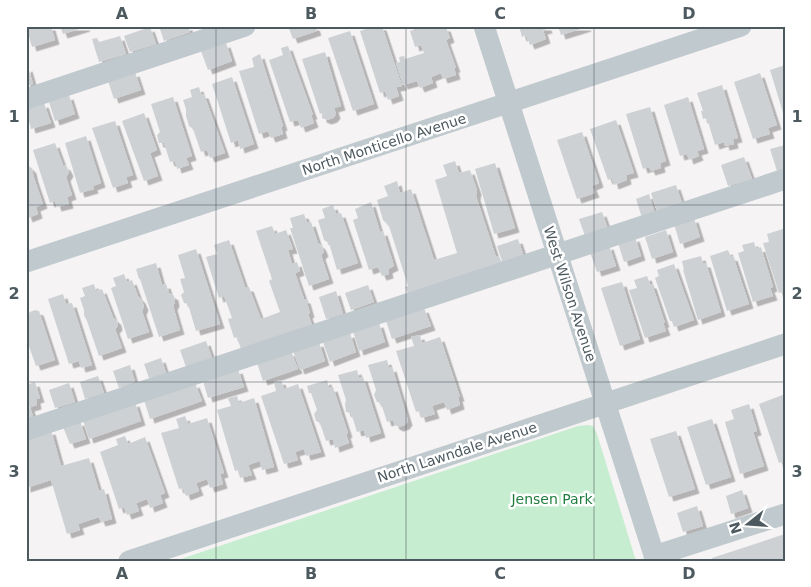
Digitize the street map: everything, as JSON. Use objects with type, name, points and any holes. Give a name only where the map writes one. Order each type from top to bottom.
[{"type":"street","points":[[26,99],[246,26]]},
{"type":"street","name":"West Wilson Avenue","points":[[484,26],[655,558]]},
{"type":"street","name":"North Monticello Avenue","points":[[26,262],[741,26]]},
{"type":"street","points":[[26,430],[785,179]]},
{"type":"street","name":"North Lawndale Avenue","points":[[129,561],[785,344]]},
{"type":"street","points":[[655,558],[785,514]]},
{"type":"green space","name":"Jensen Park","points":[[578,426],[593,426],[597,434],[636,561],[175,561]]},
{"type":"building","points":[[26,26],[51,26],[55,40],[32,47]]},
{"type":"building","points":[[60,26],[85,26],[86,27],[63,34]]},
{"type":"building","points":[[159,26],[188,26],[190,32],[164,41]]},
{"type":"building","points":[[288,26],[315,26],[317,31],[293,39]]},
{"type":"building","points":[[375,26],[382,26],[402,86],[396,87],[399,96],[388,100],[385,91],[380,93],[360,31]]},
{"type":"building","points":[[412,26],[446,27],[450,38],[446,40],[456,68],[454,68],[456,75],[443,79],[441,73],[431,77],[433,83],[420,88],[417,81],[403,85],[396,63],[400,62],[399,57],[404,56],[405,59],[424,53],[421,45],[415,47],[410,31],[414,30]]},
{"type":"building","points":[[519,26],[547,26],[548,29],[543,30],[546,39],[530,45],[526,35],[522,37]]},
{"type":"building","points":[[558,26],[586,26],[587,27],[561,35]]},
{"type":"building","points":[[150,27],[156,44],[130,52],[124,36]]},
{"type":"building","points":[[350,31],[374,104],[353,111],[328,38]]},
{"type":"building","points":[[120,36],[126,54],[99,62],[92,39],[97,38],[99,42]]},
{"type":"building","points":[[226,43],[232,61],[208,70],[201,51]]},
{"type":"building","points":[[288,46],[313,115],[311,115],[314,123],[301,128],[298,120],[290,122],[269,60],[283,55],[281,48]]},
{"type":"building","points":[[325,52],[341,106],[334,108],[336,114],[333,118],[327,120],[322,118],[322,113],[320,114],[302,59]]},
{"type":"building","points":[[260,54],[283,126],[281,127],[283,134],[271,138],[268,131],[259,134],[239,71],[254,67],[252,58]]},
{"type":"building","points":[[785,65],[785,116],[784,116],[770,70]]},
{"type":"building","points":[[28,67],[33,84],[26,86],[26,68]]},
{"type":"building","points":[[135,72],[141,90],[114,99],[108,81]]},
{"type":"building","points":[[760,73],[777,125],[768,128],[770,134],[753,139],[734,82]]},
{"type":"building","points":[[232,77],[254,144],[240,149],[238,140],[231,143],[212,84]]},
{"type":"building","points":[[722,85],[738,138],[733,139],[734,144],[725,146],[724,142],[715,145],[707,118],[703,119],[701,111],[703,111],[697,93]]},
{"type":"building","points":[[199,87],[201,94],[204,94],[225,153],[210,158],[207,150],[201,152],[193,129],[189,126],[183,100],[192,97],[190,90]]},
{"type":"building","points":[[69,95],[75,114],[55,121],[49,102]]},
{"type":"building","points":[[173,97],[192,156],[186,158],[189,165],[177,169],[175,161],[170,162],[164,143],[159,143],[157,135],[160,132],[151,104]]},
{"type":"building","points":[[688,97],[704,149],[697,151],[699,156],[689,160],[687,154],[680,156],[664,105]]},
{"type":"building","points":[[44,103],[51,123],[31,129],[26,109]]},
{"type":"building","points":[[650,107],[666,161],[660,163],[661,168],[651,171],[649,167],[643,169],[626,114]]},
{"type":"building","points":[[144,113],[157,150],[150,153],[158,176],[144,181],[122,121]]},
{"type":"building","points":[[616,120],[634,173],[626,175],[627,180],[614,185],[612,178],[608,180],[590,129]]},
{"type":"building","points":[[115,121],[133,175],[126,177],[128,183],[113,188],[92,128]]},
{"type":"building","points":[[582,132],[599,183],[592,186],[595,193],[577,199],[557,140]]},
{"type":"building","points":[[86,136],[101,183],[93,186],[94,189],[80,193],[65,143]]},
{"type":"building","points":[[55,143],[63,165],[66,166],[69,172],[66,177],[72,195],[67,197],[69,204],[57,207],[55,201],[50,203],[33,150]]},
{"type":"building","points":[[785,145],[785,168],[777,171],[770,149]]},
{"type":"building","points":[[744,157],[752,179],[728,186],[721,165]]},
{"type":"building","points":[[455,161],[459,173],[470,170],[477,190],[476,196],[496,257],[499,256],[502,264],[408,294],[405,287],[408,286],[389,226],[383,220],[377,200],[388,196],[384,186],[397,181],[400,193],[411,189],[434,260],[457,253],[435,180],[447,176],[443,165]]},
{"type":"building","points":[[26,163],[32,169],[43,204],[36,207],[38,214],[28,218],[26,212]]},
{"type":"building","points":[[495,163],[515,228],[494,234],[475,169]]},
{"type":"building","points":[[676,185],[682,203],[657,211],[651,193]]},
{"type":"building","points":[[649,194],[655,214],[642,218],[636,199]]},
{"type":"building","points":[[371,202],[380,232],[383,231],[394,266],[388,269],[389,274],[382,276],[378,267],[369,270],[353,220],[358,218],[355,209]]},
{"type":"building","points":[[333,205],[336,214],[341,213],[358,263],[337,270],[329,243],[324,240],[318,220],[325,218],[322,209]]},
{"type":"building","points":[[602,212],[608,229],[585,236],[579,219]]},
{"type":"building","points":[[304,214],[307,223],[311,222],[318,243],[324,252],[321,255],[329,279],[309,286],[290,228],[293,228],[290,218]]},
{"type":"building","points":[[694,218],[700,237],[680,244],[674,224]]},
{"type":"building","points":[[272,226],[275,234],[286,230],[293,249],[288,250],[292,264],[297,262],[300,271],[295,273],[304,299],[306,299],[312,325],[241,349],[237,337],[234,338],[228,319],[232,318],[224,296],[219,298],[206,257],[217,254],[214,245],[229,240],[245,287],[249,287],[261,319],[280,312],[269,281],[272,279],[256,231]]},
{"type":"building","points":[[783,229],[785,235],[785,291],[779,293],[763,243],[769,242],[767,234]]},
{"type":"building","points":[[666,230],[673,252],[652,259],[645,237]]},
{"type":"building","points":[[635,237],[641,256],[624,262],[618,243]]},
{"type":"building","points":[[518,239],[524,257],[503,264],[497,246]]},
{"type":"building","points":[[754,242],[756,249],[761,247],[773,287],[770,288],[773,296],[753,302],[738,253],[744,251],[742,245]]},
{"type":"building","points":[[609,245],[616,266],[597,272],[590,252]]},
{"type":"building","points":[[196,249],[220,324],[196,331],[188,304],[184,303],[181,295],[184,292],[180,279],[185,278],[178,255]]},
{"type":"building","points":[[728,250],[731,257],[733,256],[749,304],[727,311],[710,256]]},
{"type":"building","points":[[701,256],[703,263],[706,263],[721,312],[698,320],[682,261]]},
{"type":"building","points":[[156,263],[162,285],[166,284],[169,293],[174,296],[175,302],[173,306],[180,330],[159,337],[136,269]]},
{"type":"building","points":[[674,264],[694,320],[674,327],[672,321],[670,321],[655,278],[659,276],[657,270]]},
{"type":"building","points":[[124,274],[127,282],[132,280],[141,299],[144,306],[142,311],[149,332],[128,339],[111,288],[116,286],[113,278]]},
{"type":"building","points":[[647,276],[650,284],[652,284],[666,331],[645,338],[629,290],[637,288],[634,280]]},
{"type":"building","points":[[622,282],[640,339],[620,346],[601,288]]},
{"type":"building","points":[[94,284],[96,291],[102,289],[113,317],[117,321],[118,326],[115,329],[122,348],[99,356],[80,298],[85,296],[82,288]]},
{"type":"building","points":[[368,285],[374,302],[351,310],[345,293]]},
{"type":"building","points":[[336,291],[343,314],[326,319],[319,297]]},
{"type":"building","points":[[63,294],[66,304],[72,303],[92,365],[81,368],[79,361],[69,364],[48,299]]},
{"type":"building","points":[[424,308],[431,326],[392,339],[386,321]]},
{"type":"building","points":[[35,310],[39,311],[55,360],[36,366],[26,338],[26,316]]},
{"type":"building","points":[[379,323],[385,342],[359,351],[353,331]]},
{"type":"building","points":[[350,333],[356,352],[330,362],[323,342]]},
{"type":"building","points":[[420,335],[422,343],[440,337],[460,397],[458,397],[460,405],[447,410],[444,402],[432,406],[435,414],[421,418],[419,411],[416,412],[396,351],[414,346],[411,337]]},
{"type":"building","points":[[206,341],[212,358],[186,367],[180,350]]},
{"type":"building","points":[[319,342],[325,361],[300,370],[293,351]]},
{"type":"building","points":[[291,351],[298,369],[263,381],[257,363]]},
{"type":"building","points":[[161,358],[166,373],[149,378],[144,364]]},
{"type":"building","points":[[387,360],[389,368],[392,367],[408,421],[405,425],[399,427],[395,425],[393,420],[387,422],[381,403],[377,402],[374,395],[376,390],[368,365]]},
{"type":"building","points":[[130,365],[135,382],[119,388],[113,371]]},
{"type":"building","points":[[238,369],[244,387],[208,398],[203,381]]},
{"type":"building","points":[[357,370],[359,378],[363,377],[381,433],[366,438],[364,430],[357,432],[351,413],[346,412],[346,400],[338,375]]},
{"type":"building","points":[[98,376],[104,393],[85,399],[80,382]]},
{"type":"building","points":[[281,380],[284,389],[298,384],[321,452],[306,456],[304,449],[295,452],[298,460],[284,464],[261,396],[276,391],[274,382]]},
{"type":"building","points":[[327,380],[329,388],[333,387],[348,433],[346,434],[349,443],[335,448],[333,439],[326,441],[320,423],[316,421],[314,414],[317,410],[307,386]]},
{"type":"building","points":[[35,382],[40,398],[36,399],[37,405],[30,407],[34,419],[26,422],[26,385]]},
{"type":"building","points":[[69,383],[75,402],[55,408],[49,390]]},
{"type":"building","points":[[195,383],[202,401],[150,419],[144,400]]},
{"type":"building","points":[[785,394],[785,461],[779,463],[759,404]]},
{"type":"building","points":[[237,396],[239,403],[254,398],[274,467],[262,470],[260,461],[248,465],[252,475],[240,478],[238,470],[235,471],[217,410],[231,406],[228,398]]},
{"type":"building","points":[[135,402],[141,421],[89,439],[83,420]]},
{"type":"building","points":[[749,404],[757,431],[753,432],[764,466],[740,474],[725,422],[734,419],[731,410]]},
{"type":"building","points":[[185,416],[188,424],[207,418],[224,473],[220,474],[223,484],[210,488],[207,479],[196,483],[199,491],[186,496],[183,488],[179,489],[161,433],[179,428],[176,419]]},
{"type":"building","points":[[712,419],[731,477],[706,485],[687,427]]},
{"type":"building","points":[[80,421],[86,439],[70,444],[63,427]]},
{"type":"building","points":[[51,430],[61,466],[89,458],[99,491],[104,489],[112,519],[101,522],[99,517],[78,524],[80,530],[67,534],[51,480],[26,488],[26,437]]},
{"type":"building","points":[[676,431],[695,489],[669,497],[650,439]]},
{"type":"building","points":[[125,436],[128,444],[145,437],[165,493],[160,495],[163,503],[150,508],[147,499],[136,503],[139,511],[127,515],[124,507],[119,509],[100,452],[118,445],[116,439]]},
{"type":"building","points":[[742,490],[748,508],[731,514],[726,496]]},
{"type":"building","points":[[697,506],[703,526],[683,532],[677,513]]},
{"type":"building","points":[[785,534],[785,561],[712,561],[712,558]]}]
